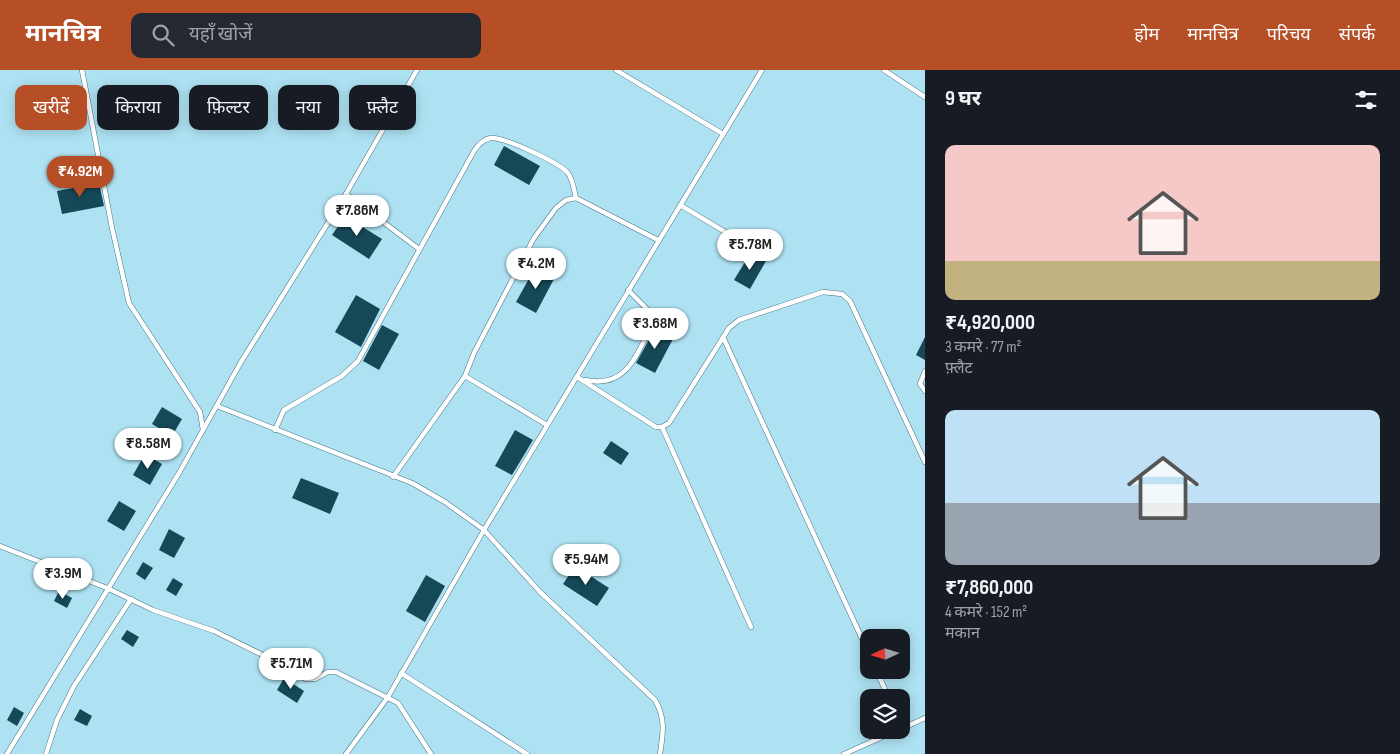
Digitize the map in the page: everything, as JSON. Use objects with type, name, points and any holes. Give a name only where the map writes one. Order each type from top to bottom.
[{"type":"lane","points":[[82,70],[112,228],[130,303],[200,412],[203,431]]},
{"type":"lane","points":[[413,70],[413,78]]},
{"type":"lane","points":[[7,754],[203,431],[241,362],[346,194],[417,70]]},
{"type":"lane","points":[[616,70],[723,134]]},
{"type":"lane","points":[[346,754],[388,697],[484,530],[762,70]]},
{"type":"lane","points":[[884,70],[925,97]]},
{"type":"lane","points":[[275,430],[284,410],[342,376],[358,361],[474,151],[487,139],[504,140],[564,169],[571,178],[576,198]]},
{"type":"lane","points":[[346,194],[419,249]]},
{"type":"lane","points":[[393,477],[465,376],[474,353],[534,238],[556,208],[566,200],[576,198],[658,240]]},
{"type":"lane","points":[[680,205],[769,258]]},
{"type":"lane","points":[[577,377],[590,382],[608,380],[620,377],[626,370],[654,321],[648,310],[628,290]]},
{"type":"lane","points":[[577,377],[656,427],[662,427],[669,423],[729,328],[739,320],[823,292],[842,294],[850,301],[925,462]]},
{"type":"lane","points":[[723,337],[860,634]]},
{"type":"lane","points":[[925,371],[920,384],[925,391]]},
{"type":"lane","points":[[465,376],[547,425]]},
{"type":"lane","points":[[217,406],[428,491],[484,530],[540,592],[655,700],[665,725],[660,754]]},
{"type":"lane","points":[[662,427],[751,627]]},
{"type":"lane","points":[[0,546],[107,588],[131,600],[236,640],[306,680],[315,679],[328,672],[336,672],[371,691],[388,697],[398,703],[431,754]]},
{"type":"lane","points":[[46,754],[57,720],[74,686],[131,600]]},
{"type":"lane","points":[[401,673],[527,754]]},
{"type":"lane","points":[[910,724],[925,718]]},
{"type":"lane","points":[[844,754],[877,739]]},
{"type":"building","points":[[504,146],[540,166],[529,185],[494,165]]},
{"type":"building","points":[[99,183],[104,206],[62,214],[57,191]]},
{"type":"building","points":[[345,216],[382,239],[369,259],[332,235]]},
{"type":"building","points":[[751,252],[766,261],[750,289],[734,280]]},
{"type":"building","points":[[536,266],[555,277],[536,313],[516,302]]},
{"type":"building","points":[[356,295],[380,309],[361,347],[335,332]]},
{"type":"building","points":[[382,325],[399,334],[379,370],[363,361]]},
{"type":"building","points":[[656,327],[674,337],[655,373],[636,363]]},
{"type":"building","points":[[925,337],[925,360],[916,355]]},
{"type":"building","points":[[162,407],[182,419],[172,436],[152,424]]},
{"type":"building","points":[[515,430],[533,440],[512,475],[495,466]]},
{"type":"building","points":[[611,441],[629,453],[621,465],[603,453]]},
{"type":"building","points":[[145,454],[162,464],[150,485],[133,475]]},
{"type":"building","points":[[301,478],[339,493],[330,514],[292,498]]},
{"type":"building","points":[[119,501],[136,511],[124,531],[107,521]]},
{"type":"building","points":[[169,529],[185,538],[174,558],[159,550]]},
{"type":"building","points":[[143,562],[153,568],[145,580],[136,574]]},
{"type":"building","points":[[575,566],[609,588],[597,606],[563,584]]},
{"type":"building","points":[[426,575],[445,586],[425,622],[406,611]]},
{"type":"building","points":[[173,578],[183,584],[176,596],[166,590]]},
{"type":"building","points":[[59,591],[72,598],[67,608],[54,601]]},
{"type":"building","points":[[127,630],[139,637],[133,647],[121,639]]},
{"type":"building","points":[[284,678],[304,691],[297,703],[277,690]]},
{"type":"building","points":[[14,707],[24,713],[17,726],[7,720]]},
{"type":"building","points":[[80,709],[92,716],[87,726],[74,720]]}]
